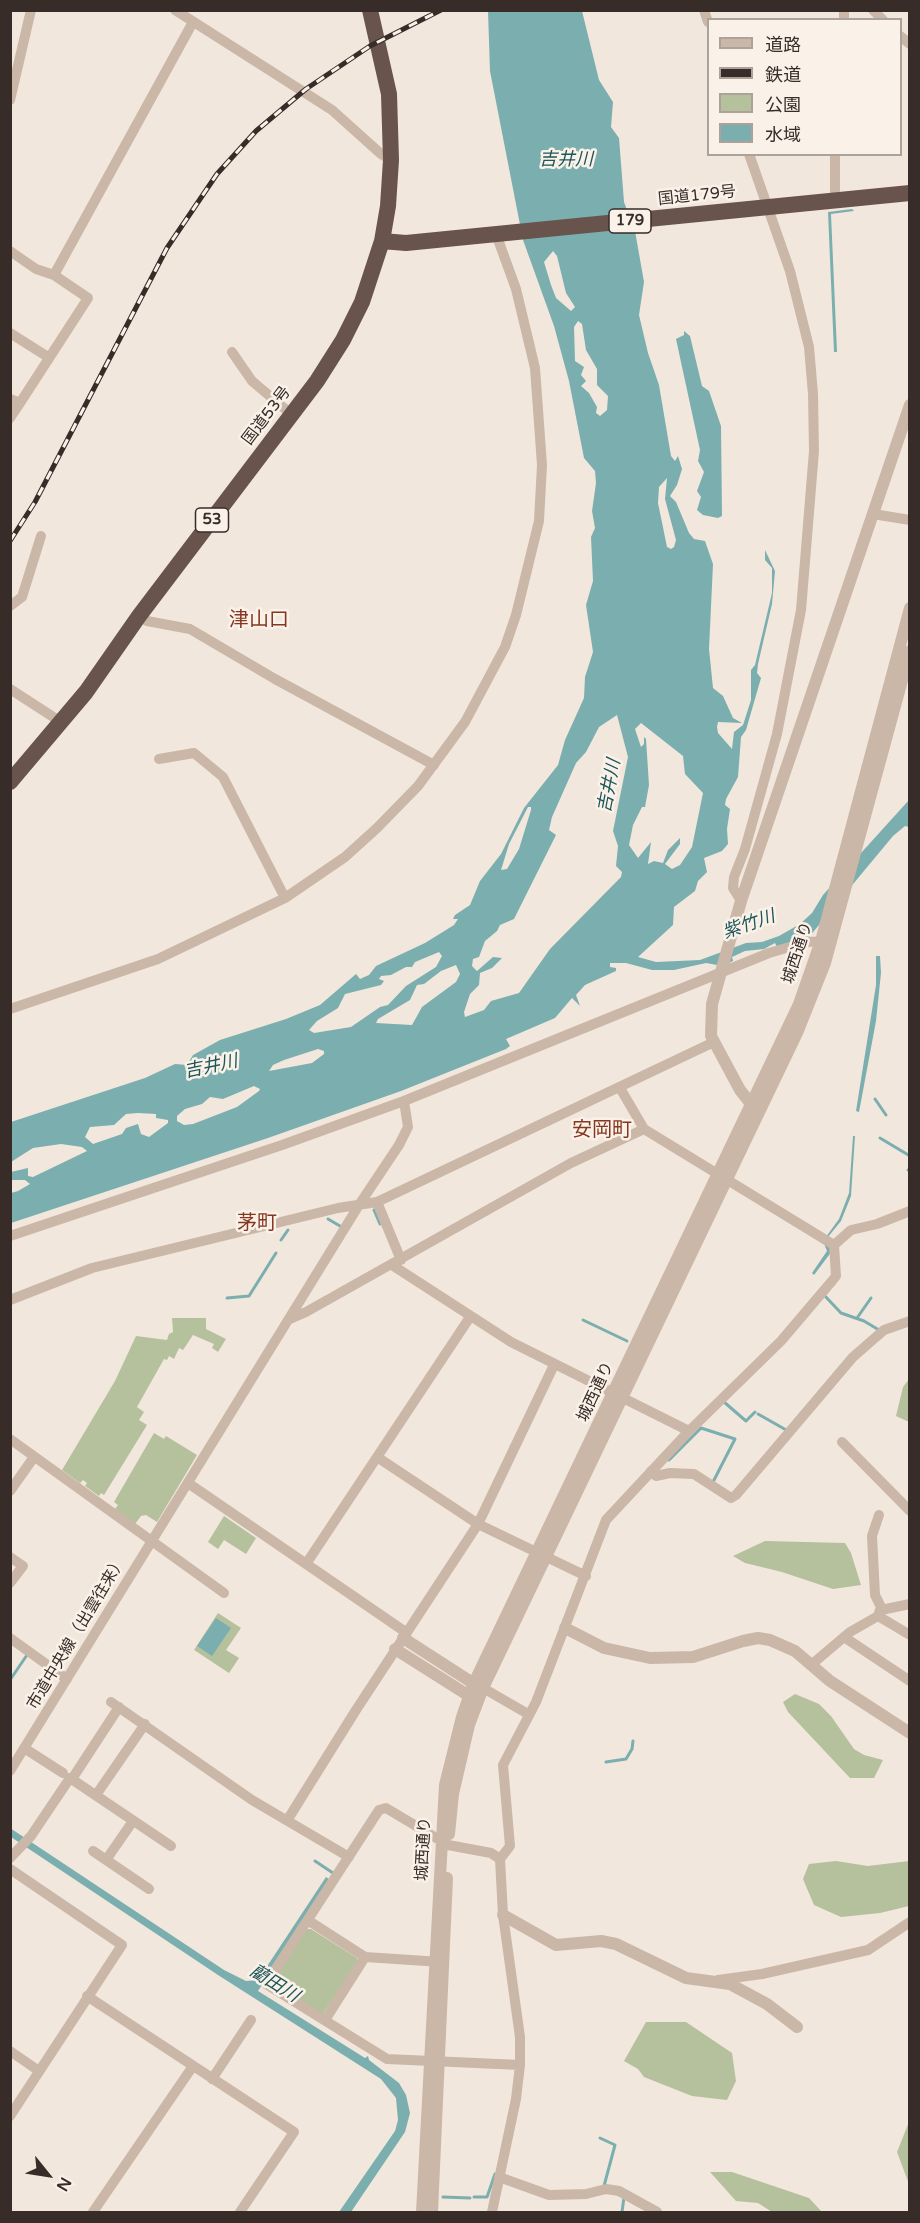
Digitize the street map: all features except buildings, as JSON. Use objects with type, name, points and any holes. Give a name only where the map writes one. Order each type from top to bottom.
[{"type":"highway","name":"国道53号","points":[[10,782],[61,722],[317,381],[343,340],[372,276],[382,241],[392,159],[389,94],[370,10]]},
{"type":"highway","name":"国道179号","points":[[382,241],[406,243],[909,193]]},
{"type":"street","points":[[10,100],[31,10]]},
{"type":"street","points":[[175,10],[332,110],[381,154],[392,159]]},
{"type":"street","points":[[54,275],[193,22]]},
{"type":"street","points":[[741,901],[732,888],[734,877],[745,849],[777,734],[801,610],[814,451],[809,347],[790,271],[765,207],[750,156]]},
{"type":"street","points":[[835,156],[835,200]]},
{"type":"street","points":[[10,1009],[158,959],[285,898],[345,857],[418,786],[482,693],[505,647],[520,603],[539,521],[542,465],[534,368],[516,289],[496,234]]},
{"type":"street","points":[[10,251],[36,269],[54,275],[88,298],[15,401],[10,418]]},
{"type":"street","points":[[10,333],[48,357]]},
{"type":"street","points":[[232,352],[252,381],[291,414]]},
{"type":"street","points":[[754,1107],[740,1090],[711,1036],[712,1004],[741,901],[909,405]]},
{"type":"street","points":[[873,514],[909,520]]},
{"type":"street","points":[[10,606],[22,597],[41,536]]},
{"type":"street","name":"城西通り","points":[[826,941],[825,923],[838,870],[909,608]]},
{"type":"street","points":[[139,616],[147,621],[190,629],[275,679],[434,765]]},
{"type":"street","name":"城西通り","points":[[422,2212],[434,2062],[445,1843],[445,1785],[476,1692],[722,1177],[840,909],[909,651]]},
{"type":"street","points":[[10,689],[61,722]]},
{"type":"street","points":[[159,759],[194,753],[223,777],[285,898]]},
{"type":"street","points":[[10,1236],[282,1145],[405,1101],[769,953],[826,941]]},
{"type":"street","points":[[10,1300],[92,1268],[377,1202],[714,1042]]},
{"type":"street","points":[[621,1088],[644,1129],[834,1245]]},
{"type":"street","name":"市道中央線（出雲往来）","points":[[10,1771],[408,1126],[405,1101]]},
{"type":"street","points":[[290,1318],[396,1262],[571,1163],[644,1129]]},
{"type":"street","points":[[377,1202],[396,1262],[470,1317],[554,1365],[689,1431]]},
{"type":"street","points":[[834,1245],[850,1230],[877,1224],[909,1211]]},
{"type":"street","points":[[492,2212],[516,2099],[520,2064],[520,2037],[503,1915],[500,1859],[510,1846],[503,1765],[536,1702],[606,1520],[689,1431],[781,1341],[836,1276],[834,1245]]},
{"type":"street","points":[[306,1564],[470,1317]]},
{"type":"street","points":[[651,1471],[656,1476],[670,1473],[694,1474],[731,1498],[768,1460],[853,1357],[884,1330],[909,1321]]},
{"type":"street","points":[[288,1819],[395,1649],[478,1524],[554,1365]]},
{"type":"street","points":[[10,1439],[150,1542],[224,1593]]},
{"type":"street","points":[[842,1442],[909,1510]]},
{"type":"street","points":[[10,1491],[34,1457]]},
{"type":"street","points":[[377,1457],[478,1524],[586,1576]]},
{"type":"street","points":[[188,1483],[306,1564],[405,1636],[476,1692]]},
{"type":"street","points":[[879,1515],[872,1536],[875,1595],[879,1613],[909,1635]]},
{"type":"street","points":[[10,1557],[23,1566],[10,1583]]},
{"type":"street","points":[[811,1665],[844,1637],[879,1613],[909,1604]]},
{"type":"street","points":[[565,1628],[604,1648],[660,1659],[693,1657],[743,1641],[764,1639],[790,1648],[830,1681],[909,1732]]},
{"type":"street","points":[[844,1637],[909,1681]]},
{"type":"street","points":[[10,1638],[66,1679]]},
{"type":"street","points":[[395,1649],[476,1692],[528,1714]]},
{"type":"street","points":[[67,1776],[115,1705],[252,1800],[288,1819],[349,1857]]},
{"type":"street","points":[[96,1795],[145,1724]]},
{"type":"street","points":[[24,1748],[171,1846]]},
{"type":"street","points":[[10,1857],[31,1836],[70,1778],[67,1776]]},
{"type":"street","points":[[500,1859],[491,1853],[445,1843],[386,1808],[379,1810],[266,1984],[387,2059],[520,2064]]},
{"type":"street","points":[[106,1860],[133,1821]]},
{"type":"street","points":[[93,1851],[149,1889]]},
{"type":"street","points":[[10,1869],[122,1945],[10,2116]]},
{"type":"street","points":[[503,1915],[556,1945],[601,1941],[616,1944],[686,1978],[715,1981],[740,1988],[768,2004],[796,2027]]},
{"type":"street","points":[[309,1921],[365,1957],[439,1962]]},
{"type":"street","points":[[715,1981],[762,1974],[859,1952],[884,1940],[909,1922]]},
{"type":"street","points":[[325,2020],[365,1957]]},
{"type":"street","points":[[87,1996],[294,2132],[240,2212]]},
{"type":"street","points":[[212,2079],[251,2020]]},
{"type":"street","points":[[10,2051],[39,2071]]},
{"type":"street","name":"城西通り","points":[[432,2212],[434,2062]]},
{"type":"street","points":[[93,2212],[194,2067]]},
{"type":"street","points":[[499,2177],[549,2194],[586,2194],[606,2189],[619,2191],[657,2212]]},
{"type":"green space","points":[[172,1318],[206,1318],[206,1329],[226,1339],[218,1352],[212,1348],[214,1344],[193,1335],[183,1350],[179,1348],[174,1359],[169,1356],[167,1360],[164,1359],[137,1407],[144,1412],[139,1420],[147,1425],[104,1495],[101,1493],[99,1496],[85,1486],[87,1483],[83,1480],[80,1483],[62,1470],[115,1381],[136,1336],[167,1340],[169,1334],[173,1332]]},
{"type":"green space","points":[[909,1379],[909,1422],[896,1416],[903,1387]]},
{"type":"green space","points":[[154,1433],[164,1439],[166,1436],[197,1455],[157,1522],[146,1515],[141,1516],[135,1524],[115,1509],[118,1505],[114,1502]]},
{"type":"green space","points":[[224,1516],[256,1538],[246,1554],[224,1540],[218,1549],[208,1542]]},
{"type":"green space","points":[[765,1541],[845,1543],[851,1553],[861,1585],[833,1589],[782,1572],[745,1563],[733,1556]]},
{"type":"green space","points":[[218,1613],[241,1628],[226,1650],[239,1658],[229,1673],[194,1650]]},
{"type":"green space","points":[[795,1694],[819,1704],[831,1716],[854,1749],[864,1755],[883,1760],[874,1778],[850,1778],[788,1712],[783,1702]]},
{"type":"green space","points":[[836,1861],[868,1866],[909,1861],[909,1906],[880,1913],[841,1917],[814,1905],[803,1879],[809,1864]]},
{"type":"green space","points":[[306,1929],[311,1929],[357,1958],[358,1962],[322,2015],[274,1985],[273,1980]]},
{"type":"green space","points":[[646,2022],[686,2022],[732,2053],[736,2081],[727,2100],[692,2096],[644,2077],[638,2069],[624,2061]]},
{"type":"green space","points":[[909,2122],[909,2184],[897,2152]]},
{"type":"green space","points":[[710,2172],[732,2172],[809,2198],[822,2212],[772,2212],[758,2203],[736,2201]]},
{"type":"water","name":"吉井川","points":[[488,11],[582,11],[599,80],[613,102],[611,127],[619,138],[624,202],[635,231],[644,282],[639,315],[659,385],[671,456],[675,461],[678,456],[682,469],[677,485],[670,496],[676,502],[689,533],[694,539],[705,541],[713,564],[709,649],[713,688],[723,696],[733,718],[742,723],[718,722],[717,727],[718,733],[732,749],[734,732],[743,725],[751,700],[751,670],[755,665],[772,593],[772,568],[765,560],[765,550],[775,571],[772,604],[758,664],[757,673],[761,678],[746,730],[741,737],[738,777],[726,799],[725,805],[730,809],[727,829],[728,844],[722,851],[704,858],[707,872],[698,881],[695,891],[674,907],[673,925],[638,957],[656,962],[700,960],[746,943],[762,942],[779,936],[800,924],[812,913],[823,895],[909,800],[909,827],[905,826],[893,836],[809,937],[778,949],[775,943],[764,949],[745,951],[732,957],[733,961],[729,963],[717,965],[706,963],[674,970],[652,970],[626,963],[610,963],[610,967],[616,968],[616,971],[585,985],[576,995],[580,1006],[572,998],[555,1018],[506,1039],[510,1046],[506,1049],[401,1091],[268,1138],[11,1223],[11,1193],[30,1184],[25,1180],[11,1180],[11,1172],[28,1168],[28,1176],[33,1177],[87,1151],[82,1147],[61,1144],[33,1148],[11,1162],[11,1122],[145,1078],[175,1064],[187,1065],[193,1055],[220,1040],[286,1019],[320,1005],[356,974],[360,979],[369,975],[376,966],[425,943],[454,925],[458,919],[453,919],[455,915],[470,905],[480,881],[501,854],[524,808],[558,765],[565,740],[584,698],[585,677],[593,652],[586,605],[593,581],[591,537],[595,528],[592,511],[596,483],[595,471],[584,458],[569,381],[554,326],[523,240],[490,71]],"holes":[[[553,251],[557,256],[566,293],[575,307],[571,311],[556,298],[544,262]],[[578,321],[582,324],[586,350],[597,369],[597,385],[608,396],[607,410],[600,416],[596,413],[597,407],[589,393],[581,386],[586,381],[581,375],[584,367],[575,361],[574,327]],[[667,478],[665,499],[676,540],[671,549],[667,547],[658,503],[659,487]],[[617,715],[628,757],[613,831],[618,846],[616,866],[622,872],[621,877],[550,949],[519,993],[491,1001],[484,1010],[465,1017],[464,1012],[470,994],[479,985],[480,973],[492,968],[502,958],[493,957],[477,971],[472,966],[473,959],[479,957],[485,941],[497,931],[500,925],[514,919],[556,835],[549,830],[552,817],[576,763],[586,752],[599,727]],[[641,723],[683,756],[685,774],[703,793],[692,847],[680,865],[672,869],[665,864],[680,844],[680,838],[668,850],[663,863],[654,861],[648,864],[651,842],[638,858],[629,845],[633,825],[642,807],[645,807],[649,785],[644,737],[644,744],[641,747],[635,729]],[[528,807],[531,807],[519,849],[507,869],[501,870],[509,844]],[[439,952],[442,956],[436,967],[406,986],[388,1005],[380,1007],[351,1027],[314,1033],[309,1030],[317,1021],[338,1008],[345,994],[381,985],[384,981],[379,979],[381,976],[391,975],[406,967],[412,967],[415,962]],[[456,965],[460,974],[456,982],[422,1007],[412,1025],[376,1023],[378,1019],[410,1000],[417,985],[424,984],[441,971]],[[318,1049],[324,1051],[324,1054],[312,1063],[269,1071],[273,1065],[284,1060]],[[254,1086],[260,1089],[237,1107],[193,1124],[184,1125],[177,1121],[177,1116],[185,1109],[202,1104],[210,1097],[223,1099]],[[126,1114],[156,1114],[156,1118],[168,1120],[168,1123],[149,1137],[141,1134],[138,1124],[126,1128],[122,1134],[93,1144],[85,1137],[90,1127],[114,1125]]]},
{"type":"water","points":[[852,209],[854,211],[831,214],[837,352],[834,352],[828,212]]},
{"type":"water","points":[[684,331],[690,336],[702,386],[709,391],[721,426],[722,516],[718,518],[703,515],[697,510],[701,497],[697,491],[704,472],[698,461],[700,450],[676,339],[684,335]]},
{"type":"water","points":[[876,956],[880,956],[881,973],[876,1021],[859,1112],[856,1111],[876,985]]},
{"type":"water","points":[[853,1136],[855,1136],[851,1196],[841,1221],[828,1237],[832,1251],[814,1275],[812,1273],[827,1251],[823,1241],[839,1219],[849,1193]]},
{"type":"water","points":[[216,1618],[231,1628],[212,1656],[197,1646]]},
{"type":"water","points":[[10,1828],[224,1970],[246,1981],[258,1980],[326,1877],[330,1880],[258,1991],[365,2058],[368,2056],[369,2060],[399,2083],[406,2095],[410,2113],[405,2132],[351,2212],[339,2212],[395,2131],[398,2120],[396,2098],[381,2079],[218,1975],[11,1837]]},
{"type":"waterway","points":[[875,1099],[886,1115]]},
{"type":"waterway","points":[[880,1138],[910,1156]]},
{"type":"waterway","points":[[374,1210],[380,1224]]},
{"type":"waterway","points":[[328,1219],[340,1226]]},
{"type":"waterway","points":[[281,1240],[288,1230]]},
{"type":"waterway","points":[[227,1298],[249,1296],[276,1253]]},
{"type":"waterway","points":[[824,1295],[841,1313],[864,1321],[879,1330]]},
{"type":"waterway","points":[[857,1318],[871,1298]]},
{"type":"waterway","points":[[583,1320],[627,1341]]},
{"type":"waterway","points":[[724,1402],[746,1421],[755,1412]]},
{"type":"waterway","points":[[758,1414],[788,1431]]},
{"type":"waterway","points":[[669,1460],[701,1428],[735,1439],[713,1482]]},
{"type":"waterway","points":[[10,1680],[27,1655]]},
{"type":"waterway","points":[[606,1762],[626,1759],[632,1749],[633,1741]]},
{"type":"waterway","points":[[315,1861],[333,1873]]},
{"type":"waterway","points":[[600,2138],[615,2145],[604,2186]]},
{"type":"waterway","points":[[474,2197],[487,2197],[495,2174]]},
{"type":"waterway","points":[[443,2197],[470,2198]]},
{"type":"waterway","points":[[622,2212],[624,2197]]},
{"type":"railway","points":[[10,541],[35,502],[167,248],[217,174],[256,131],[306,89],[370,46],[441,10]]},
{"type":"district","name":"津山口","points":[[259,621]]},
{"type":"district","name":"安岡町","points":[[602,1131]]},
{"type":"district","name":"茅町","points":[[257,1224]]},
{"type":"water label","name":"紫竹川","points":[[749,925]]},
{"type":"water label","name":"藺田川","points":[[274,1984]]}]
